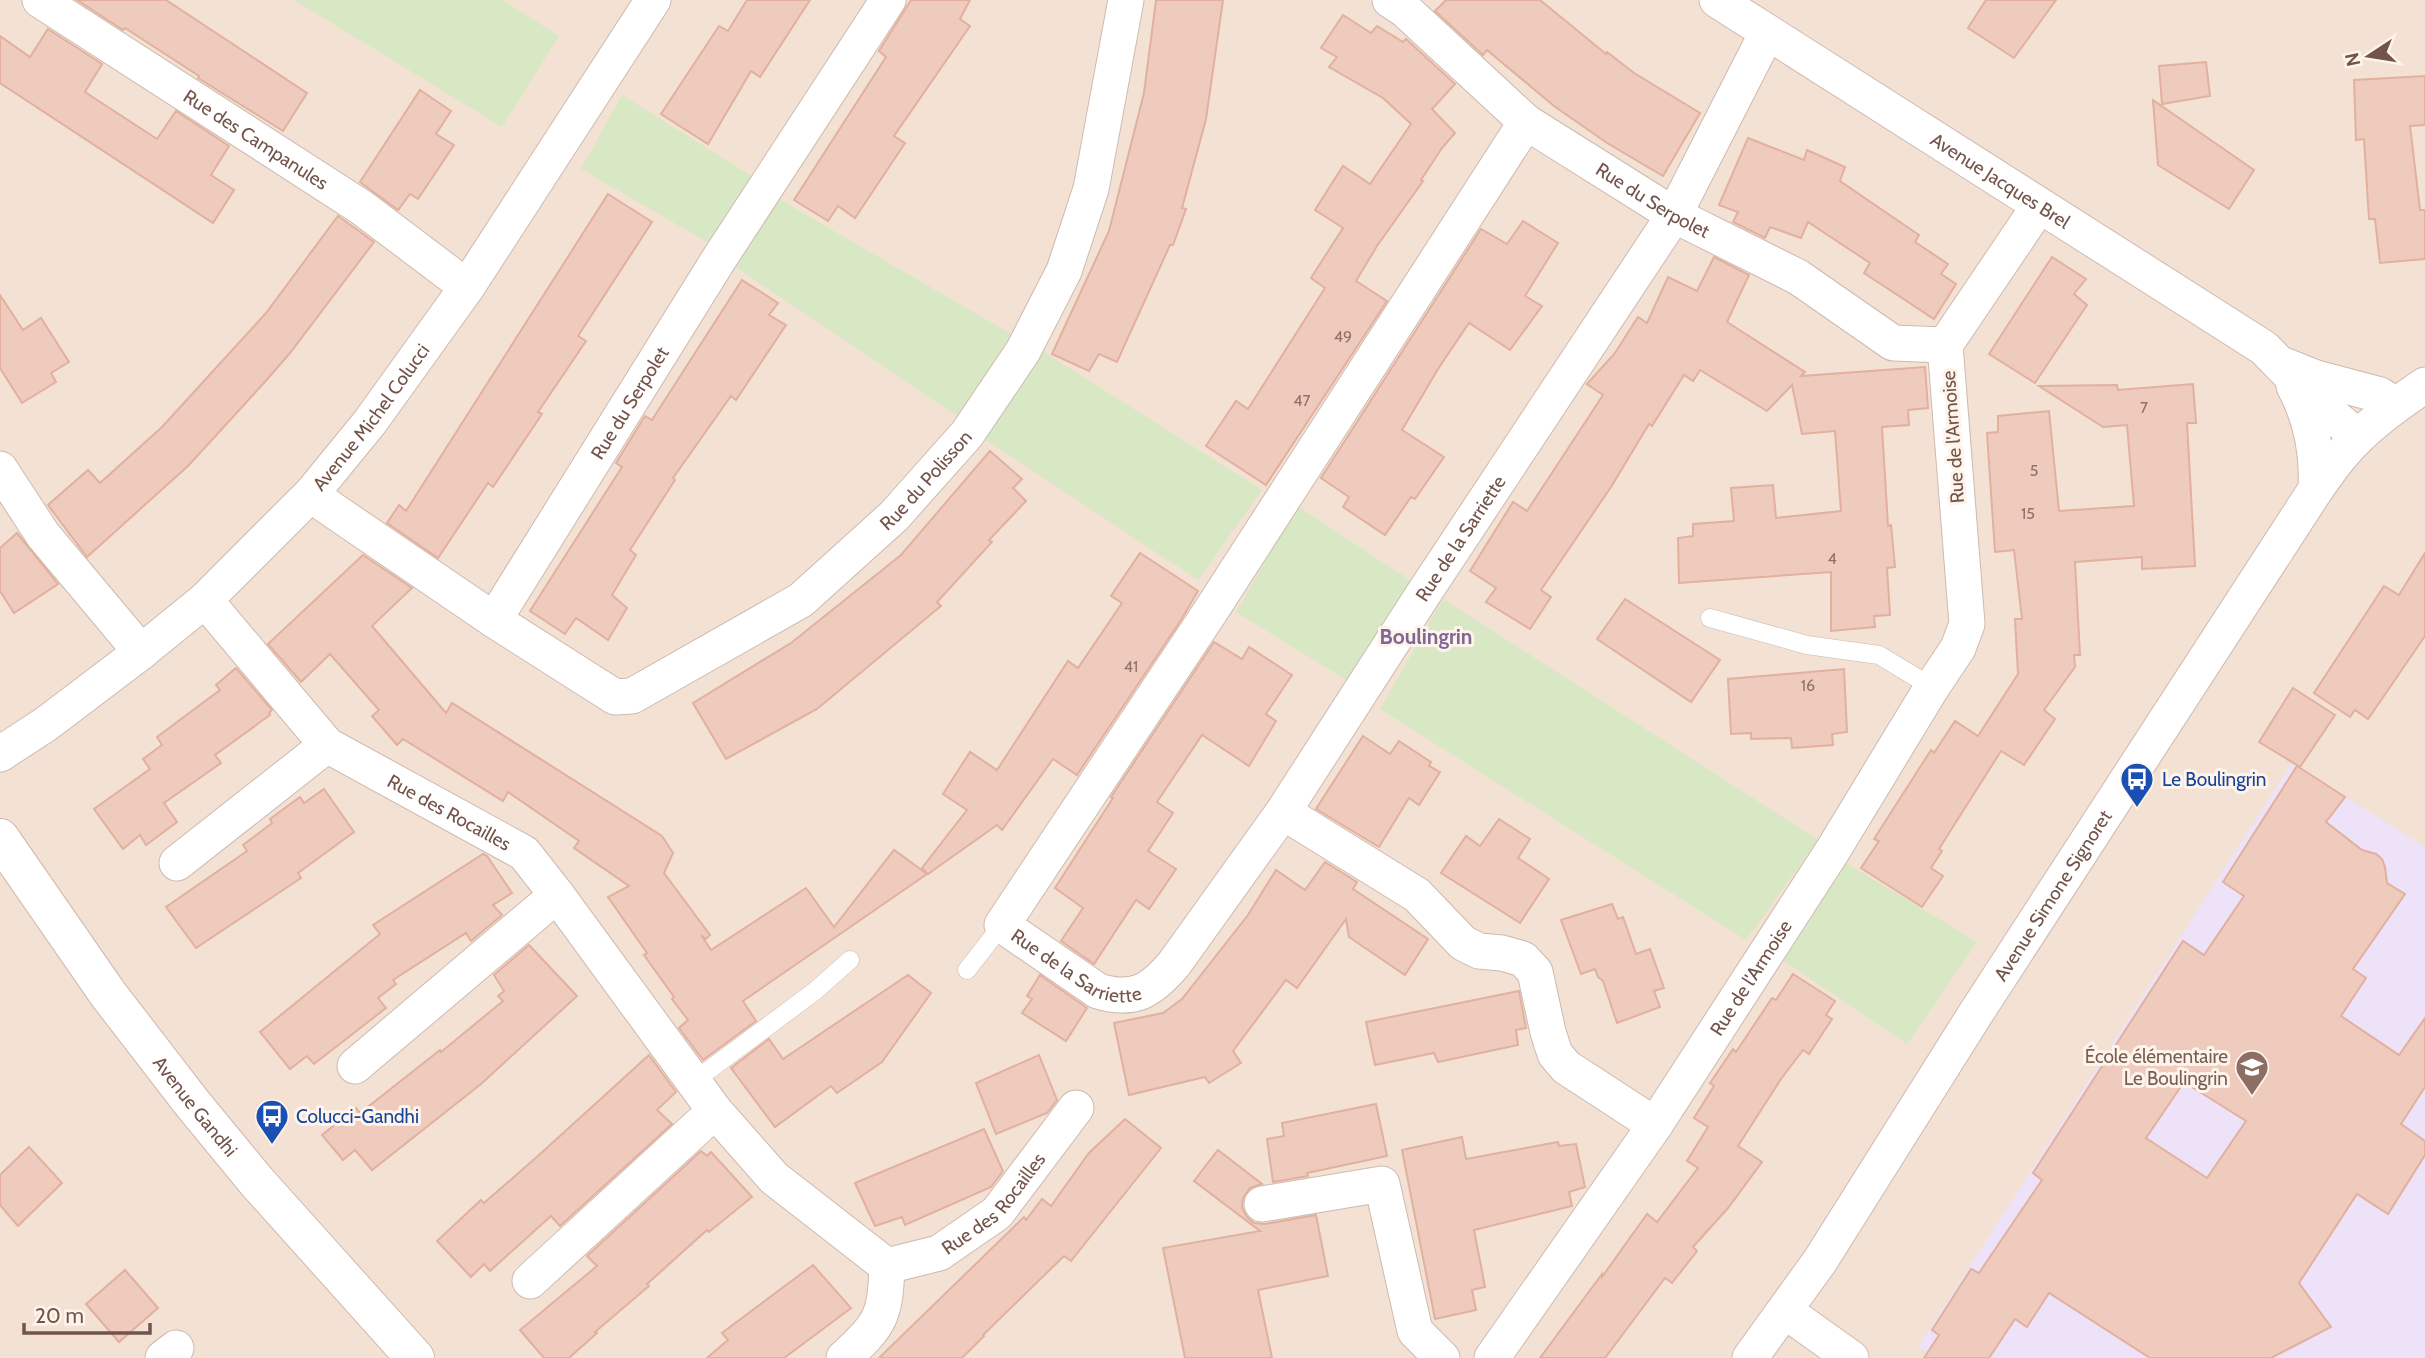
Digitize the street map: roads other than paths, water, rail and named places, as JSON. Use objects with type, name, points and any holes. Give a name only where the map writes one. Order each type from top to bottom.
[{"type":"main road","name":"Avenue Gandhi","points":[[0,838],[108,994],[192,1103],[257,1182],[415,1358]]},
{"type":"street","name":"Rue des Campanules","points":[[40,0],[361,207],[467,287]]},
{"type":"street","name":"Avenue Michel Colucci","points":[[0,754],[46,724],[205,600],[312,493],[370,422],[467,287],[653,0]]},
{"type":"street","name":"Rue du Serpolet","points":[[494,620],[719,259],[888,0]]},
{"type":"street","name":"Rue du Polisson","points":[[494,620],[615,697],[632,696],[801,600],[894,516],[967,434],[1023,351],[1064,271],[1091,189],[1126,0]]},
{"type":"street","name":"Rue du Serpolet","points":[[1390,0],[1405,9],[1526,122],[1674,215],[1798,277],[1893,343],[1945,345]]},
{"type":"street","name":"Avenue Jacques Brel","points":[[1717,0],[2264,348],[2317,402],[2358,437]]},
{"type":"street","name":"Rue de la Sarriette","points":[[1526,122],[1212,609],[1002,925],[1098,991],[1125,996],[1143,992],[1157,984],[1283,812],[1674,215],[1768,33]]},
{"type":"street","name":"Rue de l'Armoise","points":[[1492,1358],[1655,1125],[1833,850],[1931,687],[1958,648],[1967,624],[1945,345],[2039,206]]},
{"type":"street","name":"Avenue Jacques Brel","points":[[2283,365],[2316,378],[2381,395],[2396,405]]},
{"type":"street","name":"Avenue Jacques Brel","points":[[2283,365],[2311,426],[2317,465],[2316,489]]},
{"type":"street","name":"Avenue Simone Signoret","points":[[1750,1358],[1820,1261],[1976,1013],[2316,489],[2342,453],[2358,437],[2425,385]]},
{"type":"street","points":[[0,469],[43,535],[141,652]]},
{"type":"street","points":[[312,493],[324,504],[494,620]]},
{"type":"street","name":"Rue des Rocailles","points":[[205,600],[327,745],[524,853],[715,1111],[774,1178],[887,1266],[939,1253],[997,1213],[1076,1108]]},
{"type":"street","points":[[177,863],[327,745]]},
{"type":"street","points":[[1283,812],[1417,895],[1463,943],[1479,951],[1502,953],[1523,959],[1535,972],[1555,1054],[1566,1067],[1655,1125]]},
{"type":"street","points":[[355,1066],[557,895]]},
{"type":"street","points":[[530,1281],[715,1111]]},
{"type":"street","points":[[1262,1204],[1382,1184],[1415,1331],[1442,1358]]},
{"type":"street","points":[[844,1358],[874,1330],[886,1302],[887,1266]]},
{"type":"street","points":[[1785,1311],[1851,1358]]},
{"type":"lane","points":[[1710,618],[1807,645],[1879,655],[1931,687]]},
{"type":"lane","name":"Rue de la Sarriette","points":[[967,970],[1002,925]]},
{"type":"lane","points":[[694,1081],[816,991],[850,960]]},
{"type":"place","name":"Le Boulingrin","points":[[2137,809]]},
{"type":"place","name":"École élémentaire Le Boulingrin","points":[[2252,1097]]},
{"type":"place","name":"Colucci-Gandhi","points":[[272,1146]]},
{"type":"district","name":"Boulingrin","points":[[1426,636]]}]
